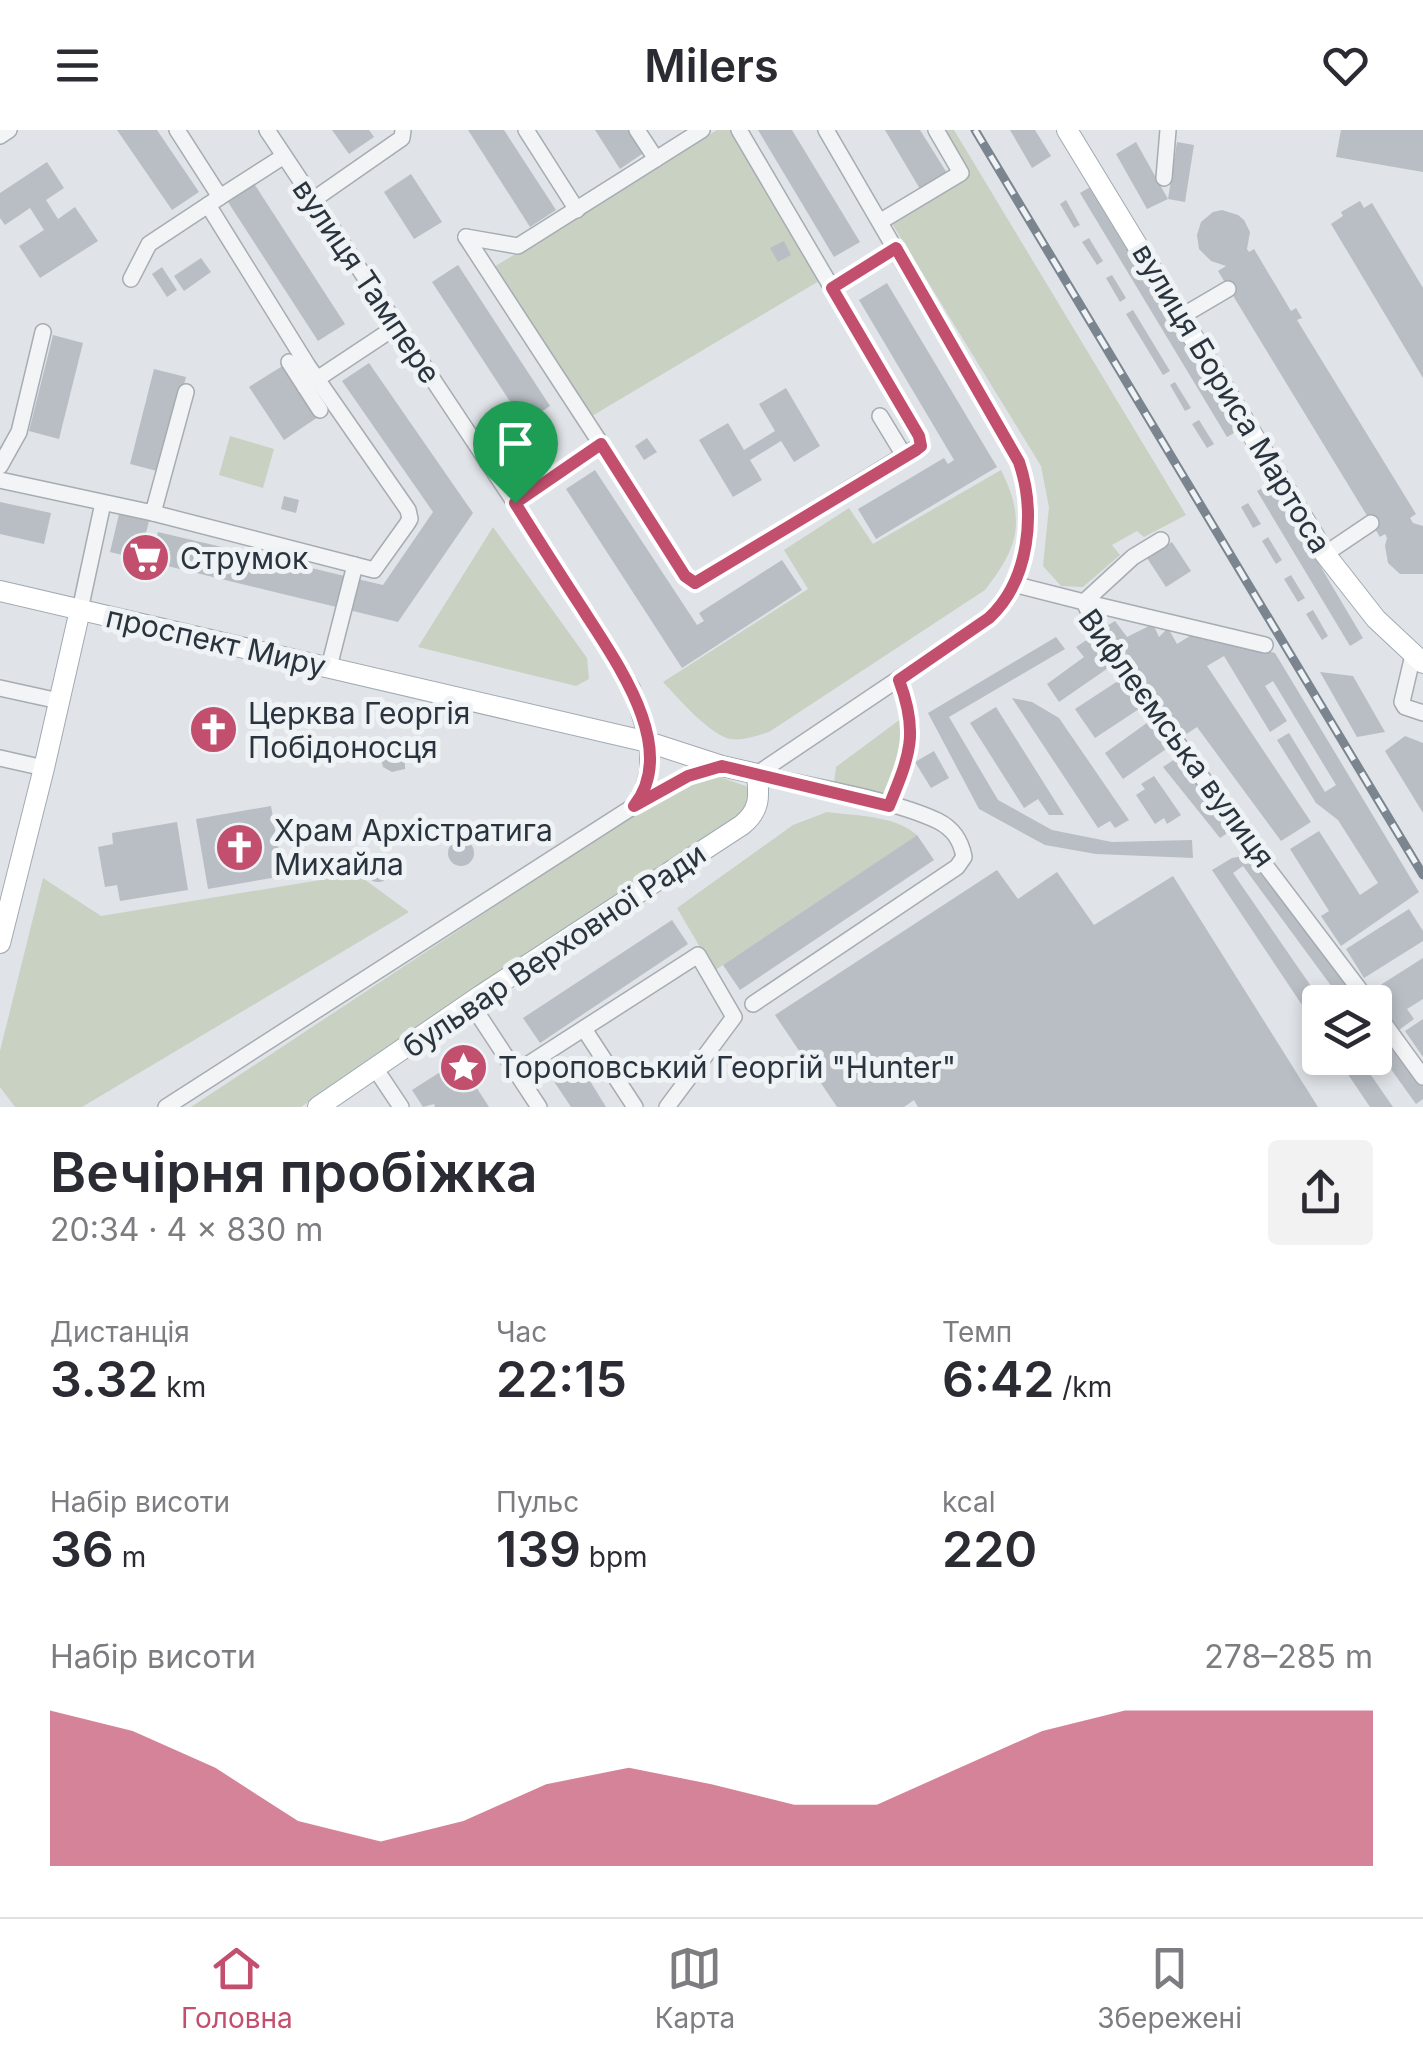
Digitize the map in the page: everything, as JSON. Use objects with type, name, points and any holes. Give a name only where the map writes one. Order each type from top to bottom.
[{"type":"main road","name":"вулиця Бориса Мартоса","points":[[1067,130],[1325,554],[1376,619],[1418,659]]},
{"type":"main road","name":"проспект Миру","points":[[0,591],[648,742],[722,766]]},
{"type":"main road","points":[[0,943],[80,610]]},
{"type":"main road","points":[[722,766],[758,774]]},
{"type":"main road","name":"бульвар Верховної Ради","points":[[318,1107],[470,1002],[742,825],[756,810],[760,793],[758,774]]},
{"type":"street","points":[[0,136],[9,130]]},
{"type":"street","points":[[0,480],[378,568],[410,520],[410,514],[308,366],[177,130]]},
{"type":"street","name":"вулиця Тампере","points":[[267,130],[515,503],[632,688],[648,742]]},
{"type":"street","points":[[526,130],[576,210]]},
{"type":"street","points":[[637,130],[656,159]]},
{"type":"street","points":[[666,130],[676,146]]},
{"type":"street","points":[[698,131],[518,246],[466,237],[685,576],[695,583],[837,491],[921,446],[919,436],[739,130]]},
{"type":"street","points":[[758,774],[1000,608],[1022,559],[1029,522],[1028,486],[1019,462],[826,130]]},
{"type":"street","points":[[880,221],[961,172],[936,130]]},
{"type":"street","points":[[1164,178],[1168,130]]},
{"type":"street","points":[[313,200],[401,133]]},
{"type":"street","points":[[131,279],[149,244],[284,156]]},
{"type":"street","points":[[832,288],[896,248]]},
{"type":"street","points":[[1182,316],[1228,288]]},
{"type":"street","points":[[305,387],[397,326]]},
{"type":"street","points":[[0,466],[20,432],[43,332]]},
{"type":"street","points":[[289,362],[320,410]]},
{"type":"street","points":[[154,513],[186,392]]},
{"type":"street","points":[[880,416],[905,457]]},
{"type":"street","points":[[515,503],[601,444]]},
{"type":"street","points":[[80,610],[104,503]]},
{"type":"street","points":[[1325,554],[1372,523]]},
{"type":"street","points":[[1084,602],[1133,557],[1161,540]]},
{"type":"street","points":[[329,667],[356,565]]},
{"type":"street","name":"Вифлеємська вулиця","points":[[1013,584],[1084,602],[1098,629],[1244,837],[1356,985]]},
{"type":"street","points":[[1084,602],[1265,645]]},
{"type":"street","points":[[1418,659],[1402,702],[1405,707],[1423,713]]},
{"type":"street","points":[[889,806],[912,743],[913,724],[899,680]]},
{"type":"street","points":[[0,688],[59,701]]},
{"type":"street","points":[[634,806],[641,797],[648,772],[648,742]]},
{"type":"street","points":[[0,758],[44,768]]},
{"type":"street","points":[[166,1107],[634,806],[688,776],[722,766]]},
{"type":"street","points":[[753,1004],[962,863],[963,852],[954,833],[939,822],[758,774]]},
{"type":"street","points":[[516,1072],[698,954],[734,1017],[667,1107]]},
{"type":"street","points":[[470,1002],[539,1107]]},
{"type":"street","points":[[584,1029],[635,1107]]},
{"type":"street","points":[[1392,1034],[1423,1077]]},
{"type":"street","points":[[375,1068],[401,1107]]},
{"type":"green space","points":[[717,130],[734,130],[819,281],[592,416],[494,267]]},
{"type":"green space","points":[[938,130],[954,130],[1186,515],[1144,537],[1137,531],[1112,545],[1120,555],[1083,587],[1061,586],[1043,566],[1049,507],[1041,466],[891,222],[965,176]]},
{"type":"green space","points":[[230,436],[274,449],[263,488],[219,475]]},
{"type":"green space","points":[[1001,470],[1014,504],[1015,533],[1005,560],[985,590],[769,732],[740,739],[722,736],[694,715],[663,682],[808,589],[784,550],[849,508],[873,544]]},
{"type":"green space","points":[[493,527],[587,658],[589,679],[576,686],[418,647]]},
{"type":"green space","points":[[906,715],[904,758],[887,800],[834,783],[836,767]]},
{"type":"green space","points":[[703,777],[719,777],[746,786],[751,795],[744,812],[301,1107],[191,1107],[674,788]]},
{"type":"green space","points":[[827,812],[886,820],[917,835],[714,971],[677,908],[793,825]]},
{"type":"green space","points":[[357,874],[409,912],[82,1107],[15,1107],[0,1087],[0,1051],[43,878],[101,916]]},
{"type":"building","points":[[117,130],[157,130],[199,192],[172,210]]},
{"type":"building","points":[[332,130],[369,130],[374,137],[349,154]]},
{"type":"building","points":[[468,130],[504,130],[556,210],[530,227]]},
{"type":"building","points":[[595,130],[630,130],[645,152],[620,169]]},
{"type":"building","points":[[758,130],[792,130],[860,242],[834,257]]},
{"type":"building","points":[[885,130],[920,130],[947,173],[920,189]]},
{"type":"building","points":[[1010,130],[1035,130],[1051,156],[1032,168]]},
{"type":"building","points":[[1341,130],[1423,130],[1423,172],[1336,157]]},
{"type":"building","points":[[1136,142],[1168,199],[1147,209],[1116,154]]},
{"type":"building","points":[[1177,142],[1194,145],[1185,202],[1168,199]]},
{"type":"building","points":[[47,162],[64,188],[46,200],[58,219],[75,207],[98,241],[40,278],[19,246],[44,230],[30,208],[5,225],[0,218],[0,193]]},
{"type":"building","points":[[411,174],[442,222],[414,239],[384,192]]},
{"type":"building","points":[[253,182],[345,324],[318,341],[226,199]]},
{"type":"building","points":[[1092,186],[1239,430],[1227,437],[1080,193]]},
{"type":"building","points":[[1066,200],[1080,225],[1074,228],[1060,204]]},
{"type":"building","points":[[1360,201],[1364,208],[1372,203],[1423,288],[1423,378],[1331,224],[1343,216],[1341,212]]},
{"type":"building","points":[[1222,210],[1244,220],[1250,232],[1247,249],[1254,249],[1291,311],[1296,308],[1302,318],[1297,320],[1416,514],[1410,518],[1423,526],[1423,574],[1400,574],[1388,563],[1385,534],[1380,537],[1218,271],[1226,266],[1211,261],[1199,249],[1197,235],[1201,222]]},
{"type":"building","points":[[1089,238],[1103,261],[1097,265],[1082,242]]},
{"type":"building","points":[[784,241],[791,255],[778,262],[770,248]]},
{"type":"building","points":[[201,258],[211,272],[184,291],[174,276]]},
{"type":"building","points":[[458,265],[550,406],[524,423],[432,282]]},
{"type":"building","points":[[162,267],[177,290],[167,297],[152,274]]},
{"type":"building","points":[[1112,275],[1126,298],[1120,302],[1106,278]]},
{"type":"building","points":[[887,283],[997,467],[876,539],[858,509],[944,458],[948,464],[954,460],[859,300]]},
{"type":"building","points":[[1133,310],[1170,371],[1163,375],[1126,314]]},
{"type":"building","points":[[53,335],[83,343],[59,439],[29,431]]},
{"type":"building","points":[[369,363],[473,513],[398,622],[110,552],[120,510],[150,517],[145,537],[156,540],[158,532],[383,585],[433,512],[342,381]]},
{"type":"building","points":[[284,365],[318,417],[284,440],[249,387]]},
{"type":"building","points":[[154,369],[186,377],[161,472],[130,464]]},
{"type":"building","points":[[1175,382],[1191,408],[1185,411],[1170,385]]},
{"type":"building","points":[[786,388],[820,446],[794,462],[781,441],[750,460],[762,480],[733,497],[699,440],[728,423],[744,450],[775,431],[759,404]]},
{"type":"building","points":[[1199,420],[1214,444],[1207,448],[1192,424]]},
{"type":"building","points":[[647,438],[657,452],[644,460],[635,446]]},
{"type":"building","points":[[595,470],[697,625],[704,621],[699,613],[782,560],[802,590],[682,668],[566,489]]},
{"type":"building","points":[[1271,483],[1363,638],[1350,646],[1257,491]]},
{"type":"building","points":[[284,496],[299,500],[296,513],[281,509]]},
{"type":"building","points":[[0,502],[51,513],[44,544],[0,534]]},
{"type":"building","points":[[1248,503],[1261,524],[1253,528],[1241,507]]},
{"type":"building","points":[[1268,537],[1282,560],[1276,564],[1262,541]]},
{"type":"building","points":[[1172,542],[1191,571],[1166,587],[1147,558]]},
{"type":"building","points":[[1291,575],[1305,598],[1298,602],[1284,579]]},
{"type":"building","points":[[1313,610],[1328,636],[1322,640],[1306,614]]},
{"type":"building","points":[[1115,621],[1127,637],[1153,624],[1159,637],[1168,628],[1177,644],[1193,634],[1275,653],[1419,892],[1341,946],[1321,916],[1329,911],[1290,849],[1319,831],[1360,895],[1378,883],[1338,820],[1316,803],[1277,740],[1289,733],[1325,792],[1336,785],[1273,681],[1265,686],[1287,721],[1270,732],[1224,656],[1207,666],[1311,822],[1281,841],[1197,727],[1182,737],[1105,627]]},
{"type":"building","points":[[1056,637],[1065,649],[949,717],[998,800],[1052,830],[1112,842],[1192,840],[1193,858],[1096,854],[1045,845],[979,809],[928,713]]},
{"type":"building","points":[[1091,637],[1111,666],[1059,702],[1047,684],[1084,657],[1076,647]]},
{"type":"building","points":[[1320,672],[1353,676],[1385,732],[1357,737]]},
{"type":"building","points":[[1121,679],[1142,707],[1095,738],[1075,709]]},
{"type":"building","points":[[1012,698],[1032,702],[1059,718],[1129,820],[1115,828],[1110,821],[1098,828]]},
{"type":"building","points":[[996,707],[1064,815],[1049,815],[1038,799],[1024,808],[970,723]]},
{"type":"building","name":"Церква Георгія Побідоносця","points":[[225,714],[230,742],[200,747],[196,719]]},
{"type":"building","points":[[1151,720],[1169,747],[1123,779],[1105,753]]},
{"type":"building","points":[[1405,736],[1423,743],[1423,813],[1385,751]]},
{"type":"building","points":[[392,751],[405,754],[405,769],[392,772],[383,767],[381,759]]},
{"type":"building","points":[[934,751],[949,778],[931,788],[915,762]]},
{"type":"building","points":[[1178,757],[1232,830],[1220,838],[1163,767]]},
{"type":"building","points":[[1154,776],[1181,815],[1167,824],[1164,818],[1155,824],[1136,795],[1145,789],[1141,784]]},
{"type":"building","name":"Храм Архістратига Михайла","points":[[271,806],[283,876],[208,889],[196,819]]},
{"type":"building","points":[[177,822],[188,890],[120,901],[117,885],[105,887],[98,847],[113,844],[112,833]]},
{"type":"building","points":[[917,835],[934,860],[740,990],[723,965]]},
{"type":"building","points":[[461,840],[471,843],[471,863],[461,866],[451,863],[448,853],[451,843]]},
{"type":"building","points":[[1255,854],[1350,985],[1330,985],[1243,866],[1233,873],[1310,985],[1302,985],[1302,1005],[1212,870],[1232,858]]},
{"type":"building","points":[[378,858],[390,870],[378,882],[366,870]]},
{"type":"building","points":[[997,870],[1018,899],[1057,872],[1094,925],[1173,876],[1318,1107],[918,1107],[914,1100],[904,1107],[837,1107],[775,1015]]},
{"type":"building","points":[[1409,909],[1423,931],[1423,941],[1364,978],[1346,949]]},
{"type":"building","points":[[672,920],[688,944],[540,1043],[523,1018]]},
{"type":"building","points":[[1423,958],[1423,999],[1407,1009],[1414,1019],[1399,1030],[1392,1020],[1392,985],[1380,985]]},
{"type":"building","points":[[1423,1019],[1423,1057],[1405,1031]]},
{"type":"building","points":[[1392,1044],[1423,1087],[1423,1099],[1416,1104],[1392,1071]]},
{"type":"building","points":[[575,1058],[606,1107],[571,1107],[549,1074]]},
{"type":"building","points":[[459,1060],[489,1107],[423,1107],[412,1090]]},
{"type":"building","points":[[1348,1075],[1371,1075],[1393,1107],[1370,1107]]},
{"type":"railway","points":[[975,130],[1423,875]]},
{"type":"place","name":"Струмок","points":[[145,558]]},
{"type":"place","name":"Церква Георгія Побідоносця","points":[[213,730]]},
{"type":"place","name":"Храм Архістратига Михайла","points":[[239,847]]},
{"type":"place","name":"Тороповський Георгій \"Hunter\"","points":[[463,1067]]},
{"type":"route","points":[[896,248],[1019,462],[1028,486],[1029,522],[1022,559],[1000,608],[899,680],[913,724],[912,743],[889,806],[722,766],[688,776],[634,806],[645,786],[648,742],[632,688],[515,503],[601,444],[685,576],[695,583],[916,450],[921,446],[919,436],[832,288],[896,248]]}]
